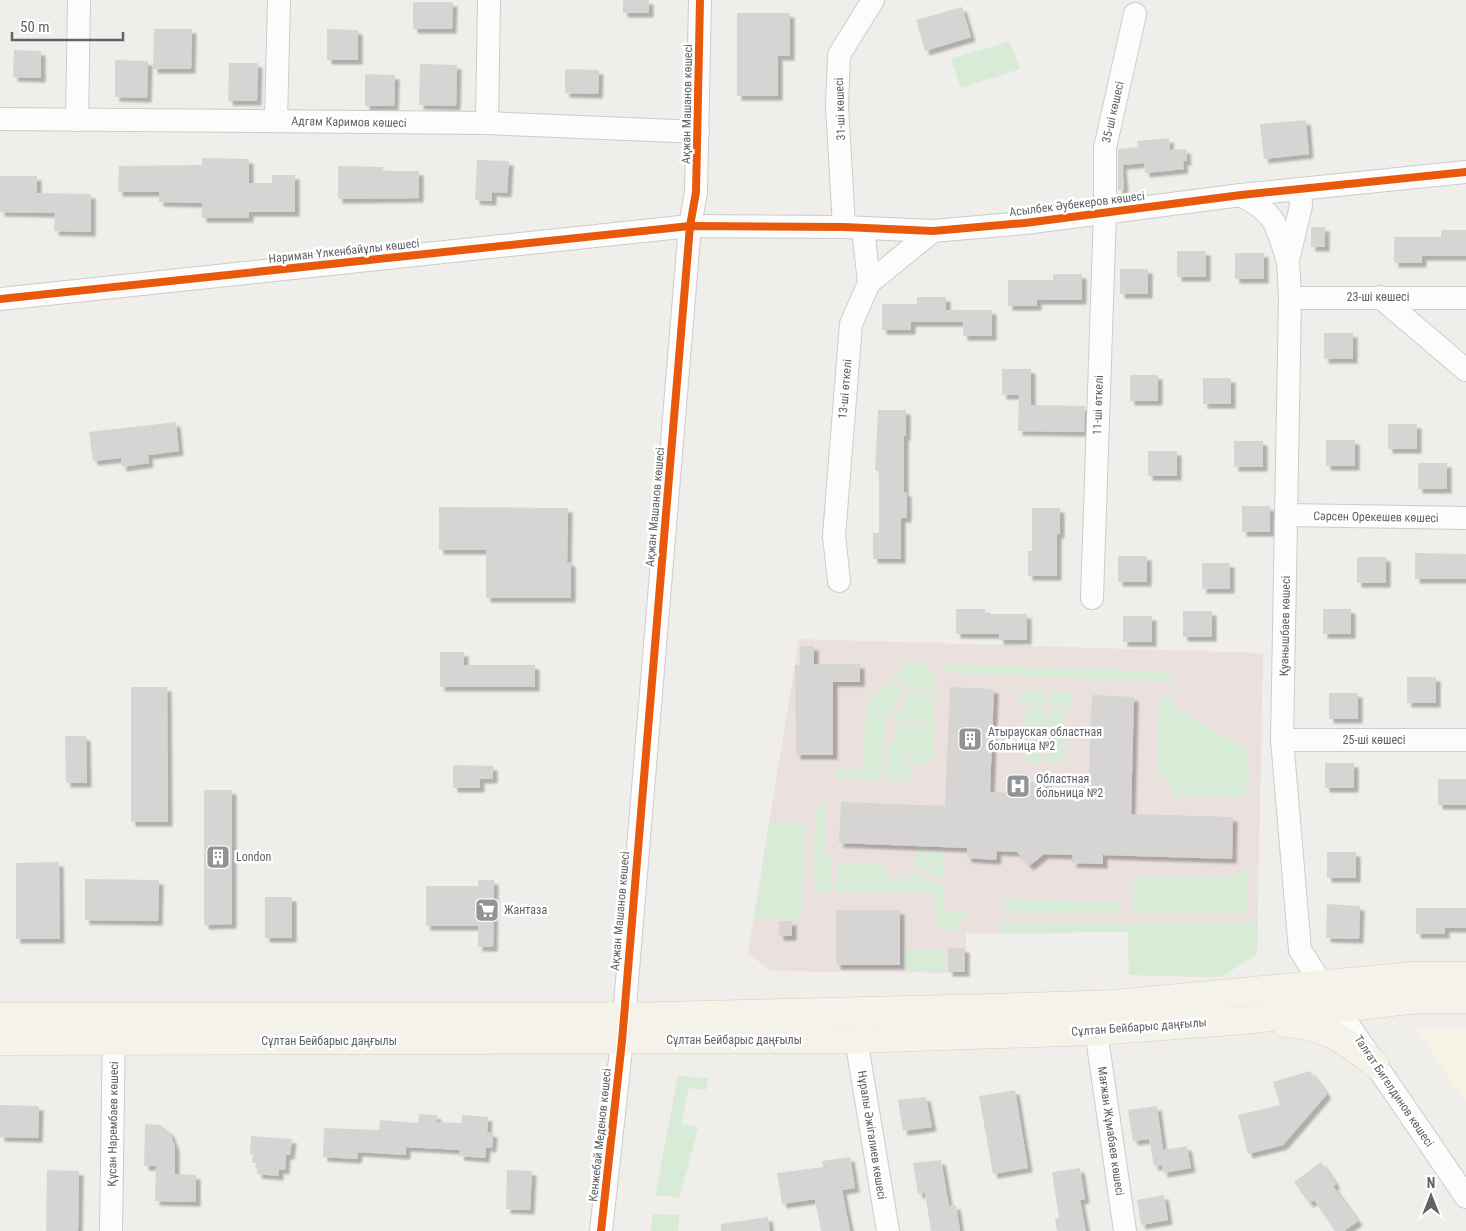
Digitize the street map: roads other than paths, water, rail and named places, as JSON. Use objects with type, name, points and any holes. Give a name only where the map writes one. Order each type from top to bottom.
[{"type":"main road","name":"Сұлтан Бейбарыс даңғылы","points":[[0,1017],[114,1029],[622,1028],[1114,1004],[1412,976],[1466,976]]},
{"type":"main road","name":"Сұлтан Бейбарыс даңғылы","points":[[622,1028],[856,1039],[1096,1031],[1246,1020],[1408,1000],[1466,999]]},
{"type":"main road","points":[[1246,1020],[1297,1024],[1324,1029],[1344,1040],[1375,1064]]},
{"type":"main road","name":"Сұлтан Бейбарыс даңғылы","points":[[0,1041],[114,1029]]},
{"type":"street","points":[[77,120],[79,0]]},
{"type":"street","points":[[276,121],[279,0]]},
{"type":"street","points":[[487,123],[489,0]]},
{"type":"street","name":"Ақжан Машанов көшесі","points":[[622,1028],[690,226],[696,192],[700,0]]},
{"type":"street","name":"31-ші көшесі","points":[[869,284],[854,227],[837,106],[839,55],[873,0]]},
{"type":"street","name":"35-ші көшесі","points":[[1105,212],[1105,148],[1135,14]]},
{"type":"street","name":"Адгам Каримов көшесі","points":[[0,119],[487,123],[698,132]]},
{"type":"street","name":"Асылбек Әубекеров көшесі","points":[[690,226],[854,227],[933,231],[1025,223],[1241,195],[1466,172]]},
{"type":"street","name":"Қуанышбаев көшесі","points":[[1288,260],[1301,206],[1300,189]]},
{"type":"street","name":"Қуанышбаев көшесі","points":[[1241,195],[1264,208],[1278,228],[1288,260],[1290,298],[1282,740],[1300,950],[1322,984]]},
{"type":"street","name":"11-ші өткелі","points":[[1092,598],[1105,212]]},
{"type":"street","name":"Нариман Үлкенбайұлы көшесі","points":[[0,299],[690,226]]},
{"type":"street","name":"13-ші өткелі","points":[[839,581],[834,536],[851,324],[869,284],[933,231]]},
{"type":"street","points":[[1380,297],[1466,370]]},
{"type":"street","name":"23-ші көшесі","points":[[1290,298],[1466,298]]},
{"type":"street","name":"Сәрсен Орекешев көшесі","points":[[1287,516],[1466,518]]},
{"type":"street","name":"25-ші көшесі","points":[[1282,740],[1466,740]]},
{"type":"street","name":"Талғат Бигелдинов көшесі","points":[[1322,984],[1466,1198]]},
{"type":"street","name":"Кенжебай Меденов көшесі","points":[[601,1231],[622,1028]]},
{"type":"street","name":"Құсан Нарембаев көшесі","points":[[111,1231],[114,1029]]},
{"type":"street","name":"Мағжан Жұмабаев көшесі","points":[[1096,1031],[1125,1231]]},
{"type":"street","name":"Нұралы Әжiгалиев көшесi","points":[[856,1039],[888,1231]]},
{"type":"place","name":"Атырауская областная больница №2","points":[[970,739]]},
{"type":"place","name":"Областная больница №2","points":[[1018,786]]},
{"type":"place","name":"London","points":[[218,857]]},
{"type":"place","name":"Жантаза","points":[[487,910]]}]
